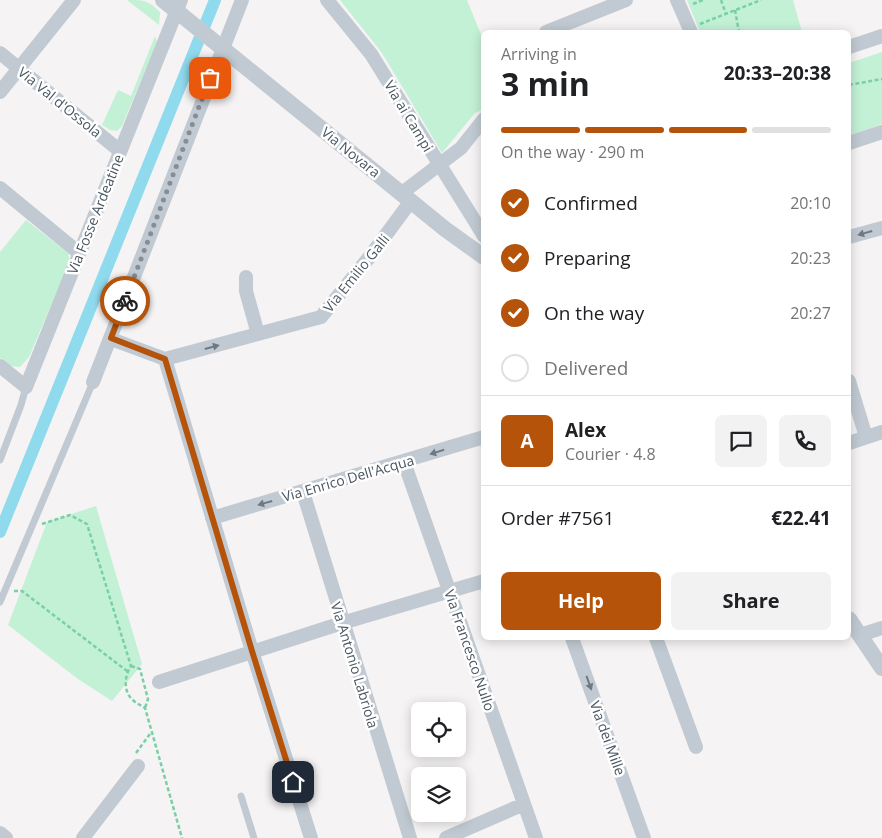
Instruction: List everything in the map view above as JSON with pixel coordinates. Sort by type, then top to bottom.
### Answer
[{"type":"street","points":[[0,92],[74,0]]},
{"type":"street","name":"Via Novara","points":[[163,0],[181,9],[221,46],[481,256]]},
{"type":"street","points":[[93,382],[221,46],[242,0]]},
{"type":"street","name":"Via ai Campi","points":[[327,0],[371,54],[481,231]]},
{"type":"street","points":[[551,30],[626,0]]},
{"type":"street","points":[[677,0],[690,30]]},
{"type":"street","name":"Via Fosse Ardeatine","points":[[26,387],[120,151],[181,9]]},
{"type":"street","points":[[851,46],[882,36]]},
{"type":"street","name":"Via Val d'Ossola","points":[[0,53],[120,151]]},
{"type":"street","name":"Via Emilio Galli","points":[[165,359],[321,317],[371,255],[407,197],[461,148],[481,123]]},
{"type":"street","points":[[851,142],[882,132]]},
{"type":"street","points":[[0,188],[80,253]]},
{"type":"street","points":[[851,236],[882,228]]},
{"type":"street","points":[[246,277],[246,291],[258,334]]},
{"type":"street","points":[[111,338],[165,359],[252,651],[311,838]]},
{"type":"street","points":[[0,366],[26,387]]},
{"type":"street","points":[[851,388],[866,438]]},
{"type":"street","points":[[851,442],[882,432]]},
{"type":"street","name":"Via Enrico Dell'Acqua","points":[[212,518],[481,438]]},
{"type":"street","name":"Via Francesco Nullo","points":[[404,462],[536,838]]},
{"type":"street","name":"Via Antonio Labriola","points":[[303,492],[410,838]]},
{"type":"street","points":[[159,682],[342,622],[481,582]]},
{"type":"street","points":[[851,622],[882,668]]},
{"type":"street","points":[[860,635],[882,628]]},
{"type":"street","name":"Via dei Mille","points":[[573,640],[644,838]]},
{"type":"street","points":[[657,640],[696,747]]},
{"type":"street","points":[[83,838],[138,766]]},
{"type":"street","points":[[446,838],[524,804]]},
{"type":"street","points":[[0,834],[6,838]]},
{"type":"lane","points":[[0,602],[93,382]]},
{"type":"lane","points":[[0,460],[26,387]]},
{"type":"lane","points":[[241,796],[254,838]]},
{"type":"path","points":[[721,0],[726,14]]},
{"type":"path","points":[[690,30],[761,0]]},
{"type":"path","points":[[735,10],[739,30]]},
{"type":"path","points":[[851,85],[882,79]]},
{"type":"path","points":[[34,522],[39,525],[70,515],[87,524],[131,666]]},
{"type":"path","points":[[7,585],[16,592],[22,591],[127,671]]},
{"type":"path","points":[[131,666],[127,671],[125,680],[129,695],[145,708]]},
{"type":"path","points":[[131,666],[140,669],[148,699],[145,708],[150,734],[182,838]]},
{"type":"path","points":[[138,766],[131,759],[150,734]]},
{"type":"green space","points":[[127,0],[142,1],[152,5],[160,12],[159,25]]},
{"type":"green space","points":[[340,0],[467,0],[481,35],[481,110],[475,113],[442,153],[382,53]]},
{"type":"green space","points":[[687,0],[793,0],[801,30],[699,30]]},
{"type":"green space","points":[[155,36],[157,42],[122,126],[117,131],[110,130],[102,125],[118,90],[131,96]]},
{"type":"green space","points":[[882,52],[882,124],[851,135],[851,62]]},
{"type":"green space","points":[[26,220],[68,253],[70,261],[29,357],[20,367],[10,366],[0,358],[0,252]]},
{"type":"green space","points":[[96,506],[142,664],[112,701],[78,679],[8,625],[47,522]]},
{"type":"waterway","points":[[0,532],[215,0]]},
{"type":"way so far","points":[[125,301],[210,78]]},
{"type":"route","points":[[125,301],[111,338],[165,359],[293,782]]}]
